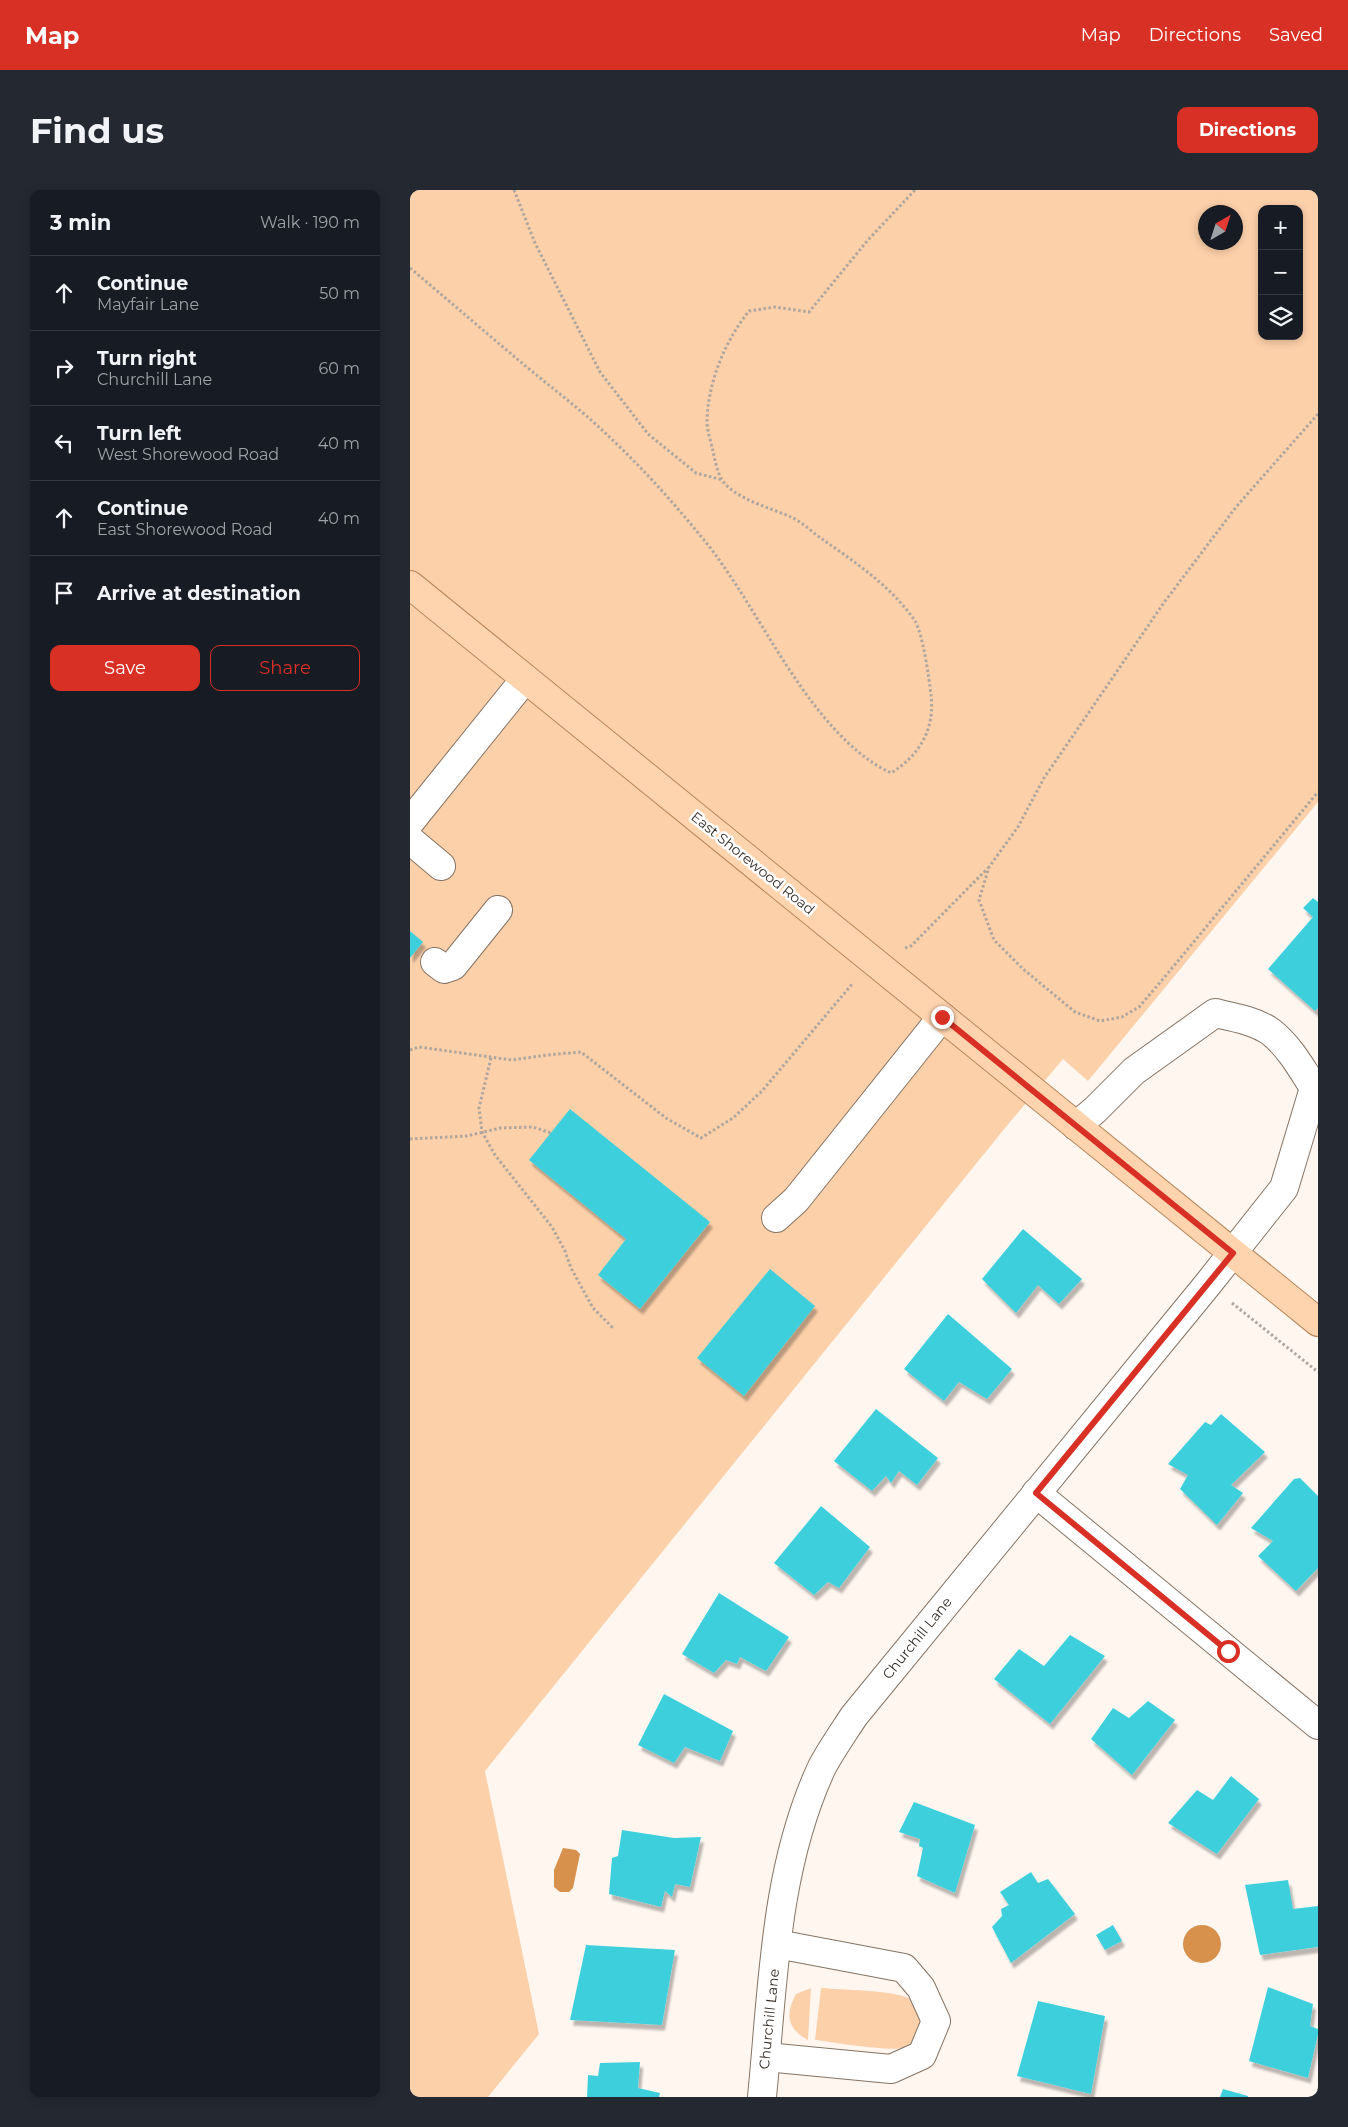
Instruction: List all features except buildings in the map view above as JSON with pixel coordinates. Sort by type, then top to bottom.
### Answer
[{"type":"main road","name":"East Shorewood Road","points":[[410,585],[1318,1322]]},
{"type":"street","points":[[410,822],[525,679]]},
{"type":"street","points":[[410,840],[441,866]]},
{"type":"street","points":[[435,962],[444,969],[453,966],[498,910]]},
{"type":"street","name":"Churchill Lane","points":[[762,2097],[781,1903],[804,1812],[823,1766],[854,1716],[1208,1284],[1284,1188],[1314,1088],[1296,1060],[1270,1032],[1244,1020],[1215,1014],[1134,1071],[1095,1110],[1086,1133]]},
{"type":"street","points":[[776,1218],[796,1200],[942,1017]]},
{"type":"street","points":[[1036,1493],[1318,1725]]},
{"type":"street","points":[[766,2057],[891,2068],[922,2055],[936,2021],[921,1988],[904,1968],[777,1944]]},
{"type":"path","points":[[514,190],[535,243],[600,372],[648,434],[696,473],[723,480]]},
{"type":"path","points":[[410,268],[604,432],[648,478],[704,540],[738,587],[792,673],[824,716],[853,748],[874,764],[891,773],[905,764],[920,748],[928,733],[933,709],[927,669],[916,623],[892,594],[850,558],[794,519],[740,496],[723,480],[716,465],[707,422],[713,379],[734,330],[749,310],[775,307],[809,312],[868,240],[915,190]]},
{"type":"path","points":[[1318,414],[1236,507],[1163,604],[1044,778],[1018,827],[989,867],[979,900],[994,940],[1023,969],[1075,1012],[1100,1021],[1122,1017],[1139,1006],[1163,979],[1318,792]]},
{"type":"path","points":[[410,1050],[419,1047],[512,1060],[581,1052],[666,1118],[701,1138],[733,1118],[762,1091],[804,1043]]},
{"type":"path","points":[[491,1058],[479,1108],[482,1132],[495,1155],[552,1227],[565,1251],[571,1268],[593,1308],[614,1329]]},
{"type":"path","points":[[410,1139],[467,1136],[500,1128],[533,1127],[551,1133]]},
{"type":"path","points":[[1208,1284],[1318,1372]]},
{"type":"shaded area","points":[[410,190],[1318,190],[1318,802],[1088,1081],[1063,1059],[1005,1128],[485,1771],[539,2034],[488,2097],[410,2097]]},
{"type":"shaded area","points":[[563,1848],[576,1850],[580,1854],[573,1888],[569,1892],[560,1892],[554,1887],[554,1870]]},
{"type":"shaded area","points":[[1202,1925],[1215,1931],[1221,1944],[1215,1957],[1202,1963],[1189,1957],[1183,1944],[1189,1931]]},
{"type":"shaded area","points":[[811,1988],[808,2040],[801,2036],[792,2026],[789,2014],[796,1994]]},
{"type":"shaded area","points":[[821,1988],[900,1995],[917,2005],[925,2023],[916,2041],[911,2046],[904,2048],[880,2048],[815,2040]]},
{"type":"route","points":[[942,1017],[1233,1253],[1036,1493],[1228,1651]]}]
